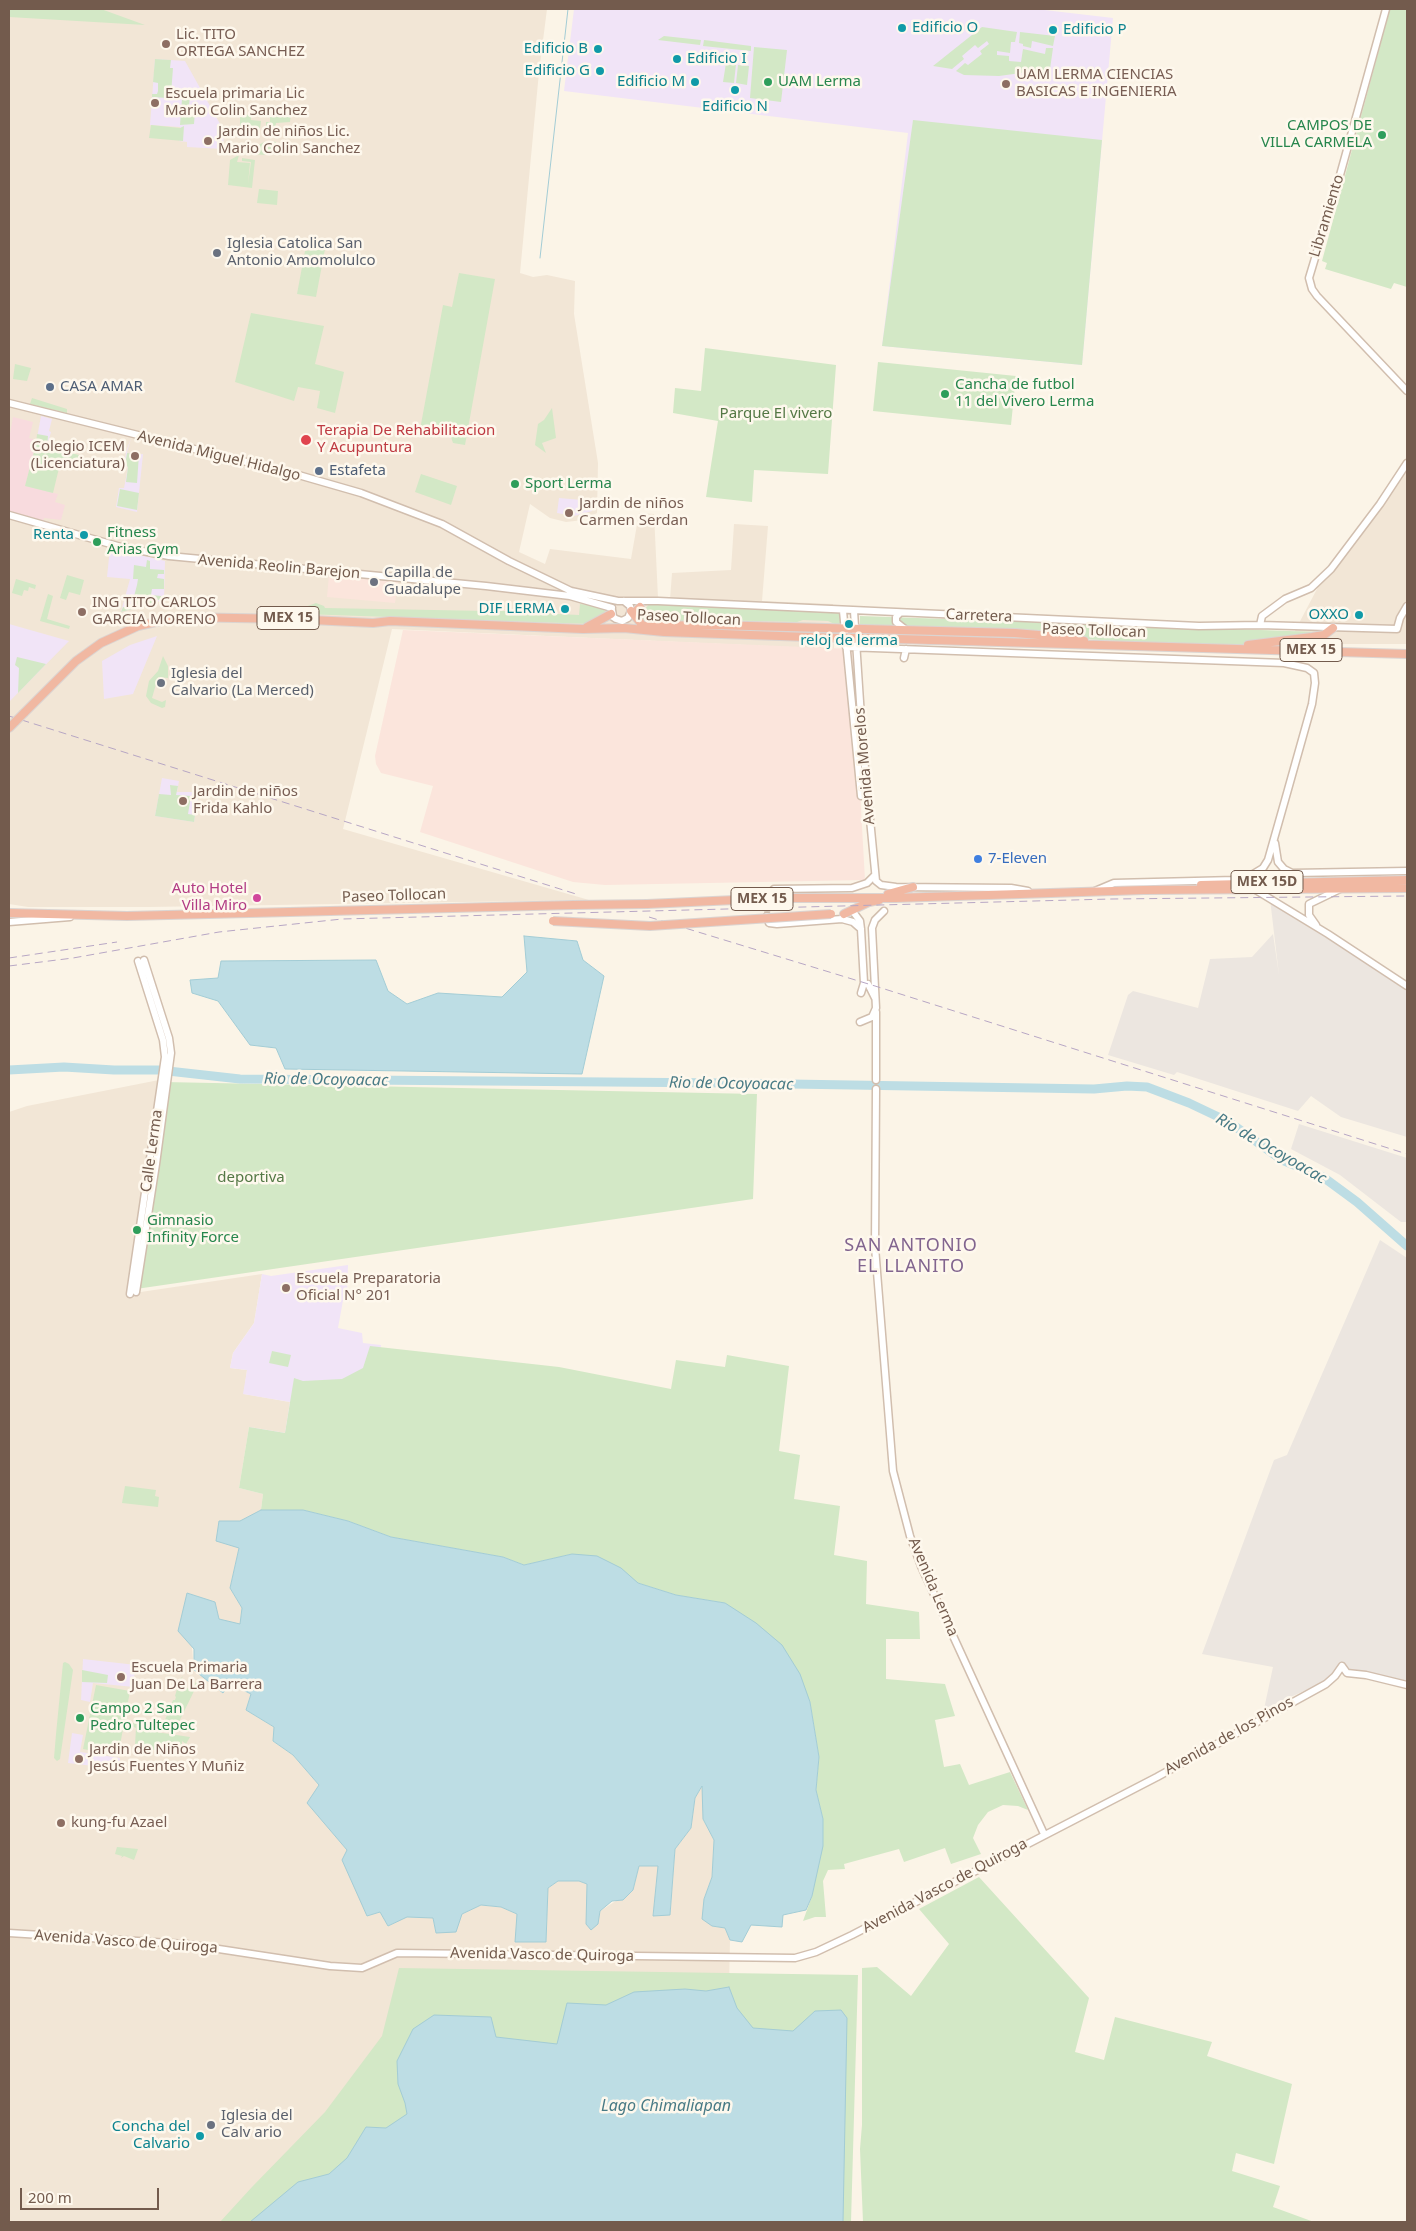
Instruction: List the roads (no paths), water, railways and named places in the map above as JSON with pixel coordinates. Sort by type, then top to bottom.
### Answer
[{"type":"highway","points":[[640,607],[634,614],[643,626],[855,630],[905,629],[1015,633],[1062,637],[1103,645]]},
{"type":"highway","points":[[583,629],[612,611]]},
{"type":"highway","name":"Paseo Tollocan","points":[[9,728],[76,661],[92,648],[128,629],[168,618],[291,618],[583,629],[624,628],[664,632],[1407,654]]},
{"type":"highway","points":[[1214,649],[1312,637],[1324,634],[1333,628]]},
{"type":"highway","name":"MEX 15D","points":[[1169,889],[1204,884],[1407,880]]},
{"type":"highway","points":[[877,897],[914,887]]},
{"type":"highway","name":"MEX 15","points":[[1169,889],[1407,888]]},
{"type":"highway","name":"Paseo Tollocan","points":[[9,913],[91,915],[214,914],[647,904],[779,898],[895,898],[1169,889]]},
{"type":"highway","points":[[844,914],[868,902],[895,898]]},
{"type":"highway","points":[[553,921],[650,926],[854,913]]},
{"type":"main road","name":"Libramiento","points":[[1386,9],[1351,138],[1309,278],[1312,289],[1317,296],[1407,391]]},
{"type":"main road","name":"Avenida Miguel Hidalgo","points":[[9,404],[295,474],[361,493],[442,524],[571,594],[621,601],[652,602]]},
{"type":"main road","points":[[1260,625],[1262,616],[1285,599],[1311,588],[1331,569],[1380,504],[1407,463]]},
{"type":"main road","name":"Avenida Reolin Barejon","points":[[9,514],[121,546],[169,556],[571,594],[612,611]]},
{"type":"main road","points":[[621,601],[630,606],[634,614],[622,620],[612,611],[621,601]]},
{"type":"main road","points":[[640,607],[652,602]]},
{"type":"main road","name":"Carretera","points":[[652,602],[1199,626],[1260,625],[1397,629],[1400,618],[1407,606]]},
{"type":"main road","name":"Avenida Morelos","points":[[843,611],[860,794],[866,774]]},
{"type":"main road","name":"Avenida Morelos","points":[[854,611],[874,876]]},
{"type":"main road","points":[[900,613],[896,618],[896,622],[905,629]]},
{"type":"main road","points":[[846,647],[1284,662],[1311,670],[1315,677],[1312,704],[1276,834],[1263,868],[1248,877]]},
{"type":"main road","points":[[904,658],[906,649]]},
{"type":"main road","points":[[848,658],[857,657]]},
{"type":"main road","points":[[1276,834],[1275,846],[1278,862],[1284,869],[1293,873]]},
{"type":"main road","points":[[1093,891],[1114,883],[1236,880],[1248,877],[1293,873],[1407,871]]},
{"type":"main road","points":[[768,894],[774,889],[852,888],[867,882],[874,876],[877,883],[881,885],[1011,888],[1034,893]]},
{"type":"main road","points":[[1320,929],[1309,915],[1309,904],[1342,888]]},
{"type":"main road","points":[[1254,889],[1320,929],[1407,986]]},
{"type":"main road","points":[[876,1080],[876,999],[872,928],[875,920],[884,911]]},
{"type":"main road","points":[[854,913],[860,921],[862,929],[864,983],[861,993]]},
{"type":"main road","points":[[9,922],[91,915]]},
{"type":"main road","points":[[767,916],[769,923],[777,924],[842,919],[854,922],[862,929]]},
{"type":"main road","name":"Calle Lerma","points":[[133,1293],[167,1071],[163,1040],[141,961]]},
{"type":"main road","points":[[868,984],[876,999]]},
{"type":"main road","points":[[875,1030],[870,1023],[860,1022],[872,1017],[876,1008]]},
{"type":"main road","name":"Avenida Lerma","points":[[876,1090],[875,1247],[888,1383],[893,1471],[913,1544],[1046,1833]]},
{"type":"main road","points":[[913,1544],[921,1542]]},
{"type":"main road","name":"Avenida de los Pinos","points":[[1046,1833],[1326,1684],[1342,1666],[1347,1673],[1407,1685]]},
{"type":"main road","name":"Avenida Vasco de Quiroga","points":[[9,1933],[186,1944],[330,1966],[362,1968],[398,1953],[795,1958],[816,1952],[852,1935],[1046,1833]]},
{"type":"water","points":[[524,936],[577,941],[583,960],[604,976],[582,1074],[285,1069],[276,1048],[250,1045],[218,1001],[192,993],[190,980],[218,978],[221,961],[376,960],[388,991],[407,1004],[438,993],[502,997],[527,972]]},
{"type":"water","points":[[261,1510],[303,1510],[348,1521],[391,1537],[503,1557],[524,1565],[572,1554],[597,1556],[621,1568],[638,1583],[676,1595],[725,1603],[756,1623],[782,1645],[800,1674],[810,1702],[819,1757],[816,1790],[823,1819],[823,1846],[812,1896],[806,1910],[783,1915],[782,1927],[751,1925],[742,1942],[730,1940],[725,1928],[712,1926],[702,1919],[704,1899],[712,1877],[714,1840],[703,1819],[702,1786],[695,1798],[691,1828],[675,1849],[670,1915],[653,1916],[658,1866],[639,1866],[633,1890],[623,1900],[612,1901],[600,1911],[598,1924],[591,1930],[586,1924],[587,1884],[579,1881],[558,1881],[548,1888],[546,1942],[515,1942],[517,1914],[501,1907],[481,1905],[462,1914],[456,1932],[436,1933],[433,1918],[407,1917],[388,1926],[380,1912],[367,1916],[342,1860],[347,1850],[307,1803],[319,1785],[293,1755],[273,1741],[274,1727],[246,1710],[251,1694],[229,1683],[223,1693],[194,1670],[194,1649],[178,1631],[187,1593],[215,1602],[219,1619],[240,1624],[242,1608],[230,1588],[239,1548],[216,1541],[219,1521],[240,1521]]},
{"type":"water","name":"Lago Chimaliapan","points":[[729,1987],[737,2008],[753,2028],[793,2031],[815,2011],[841,2010],[847,2018],[843,2222],[250,2222],[298,2182],[329,2174],[347,2158],[366,2127],[386,2128],[407,2114],[398,2084],[397,2061],[413,2029],[434,2015],[491,2017],[496,2037],[557,2044],[567,2003],[606,2005],[634,1992],[685,1989],[706,1991]]},
{"type":"waterway","points":[[540,258],[568,9]]},
{"type":"waterway","name":"Rio de Ocoyoacac","points":[[9,1070],[64,1067],[159,1070],[240,1079],[730,1083],[1094,1089],[1127,1086],[1147,1087],[1189,1103],[1229,1122],[1282,1160],[1323,1177],[1357,1202],[1407,1246]]},
{"type":"tunnel","points":[[767,916],[768,896]]},
{"type":"railway","points":[[9,716],[576,894]]},
{"type":"railway","points":[[9,966],[73,958],[219,932],[342,919],[1111,899],[1407,896]]},
{"type":"railway","points":[[649,917],[875,986],[1407,1154]]},
{"type":"railway","points":[[9,958],[117,942]]},
{"type":"place","name":"Edificio O","points":[[902,28]]},
{"type":"place","name":"Edificio P","points":[[1053,30]]},
{"type":"place","name":"Lic. TITO ORTEGA SANCHEZ","points":[[166,44]]},
{"type":"place","name":"Edificio B","points":[[598,49]]},
{"type":"place","name":"Edificio I","points":[[677,59]]},
{"type":"place","name":"Edificio G","points":[[600,71]]},
{"type":"place","name":"Edificio M","points":[[695,82]]},
{"type":"place","name":"UAM Lerma","points":[[768,82]]},
{"type":"place","name":"UAM LERMA CIENCIAS BASICAS E INGENIERIA","points":[[1006,84]]},
{"type":"place","name":"Edificio N","points":[[735,90]]},
{"type":"place","name":"Escuela primaria Lic Mario Colin Sanchez","points":[[155,103]]},
{"type":"place","name":"CAMPOS DE VILLA CARMELA","points":[[1382,135]]},
{"type":"place","name":"Jardin de niños Lic. Mario Colin Sanchez","points":[[208,141]]},
{"type":"place","name":"Iglesia Catolica San Antonio Amomolulco","points":[[217,253]]},
{"type":"place","name":"CASA AMAR","points":[[50,387]]},
{"type":"place","name":"Cancha de futbol 11 del Vivero Lerma","points":[[945,394]]},
{"type":"place","name":"Terapia De Rehabilitacion Y Acupuntura","points":[[306,440]]},
{"type":"place","name":"Colegio ICEM (Licenciatura)","points":[[135,456]]},
{"type":"place","name":"Estafeta","points":[[319,471]]},
{"type":"place","name":"Sport Lerma","points":[[515,484]]},
{"type":"place","name":"Jardin de niños Carmen Serdan","points":[[569,513]]},
{"type":"place","name":"Renta","points":[[84,535]]},
{"type":"place","name":"Fitness Arias Gym","points":[[97,542]]},
{"type":"place","name":"Capilla de Guadalupe","points":[[374,582]]},
{"type":"place","name":"DIF LERMA","points":[[565,609]]},
{"type":"place","name":"ING TITO CARLOS GARCIA MORENO","points":[[82,612]]},
{"type":"place","name":"OXXO","points":[[1359,615]]},
{"type":"place","name":"reloj de lerma","points":[[849,624]]},
{"type":"place","name":"Iglesia del Calvario (La Merced)","points":[[161,683]]},
{"type":"place","name":"Jardin de niños Frida Kahlo","points":[[183,801]]},
{"type":"place","name":"7-Eleven","points":[[978,859]]},
{"type":"place","name":"Auto Hotel Villa Miro","points":[[257,898]]},
{"type":"place","name":"Gimnasio Infinity Force","points":[[137,1230]]},
{"type":"place","name":"Escuela Preparatoria Oficial N° 201","points":[[286,1288]]},
{"type":"place","name":"Escuela Primaria Juan De La Barrera","points":[[121,1677]]},
{"type":"place","name":"Campo 2 San Pedro Tultepec","points":[[80,1718]]},
{"type":"place","name":"Jardin de Niños Jesús Fuentes Y Muñiz","points":[[79,1759]]},
{"type":"place","name":"kung-fu Azael","points":[[61,1823]]},
{"type":"place","name":"Iglesia del Calv ario","points":[[211,2125]]},
{"type":"place","name":"Concha del Calvario","points":[[200,2136]]},
{"type":"district","name":"SAN ANTONIO EL LLANITO","points":[[911,1256]]},
{"type":"park label","name":"Parque El vivero","points":[[776,414]]},
{"type":"park label","name":"deportiva","points":[[251,1178]]}]
